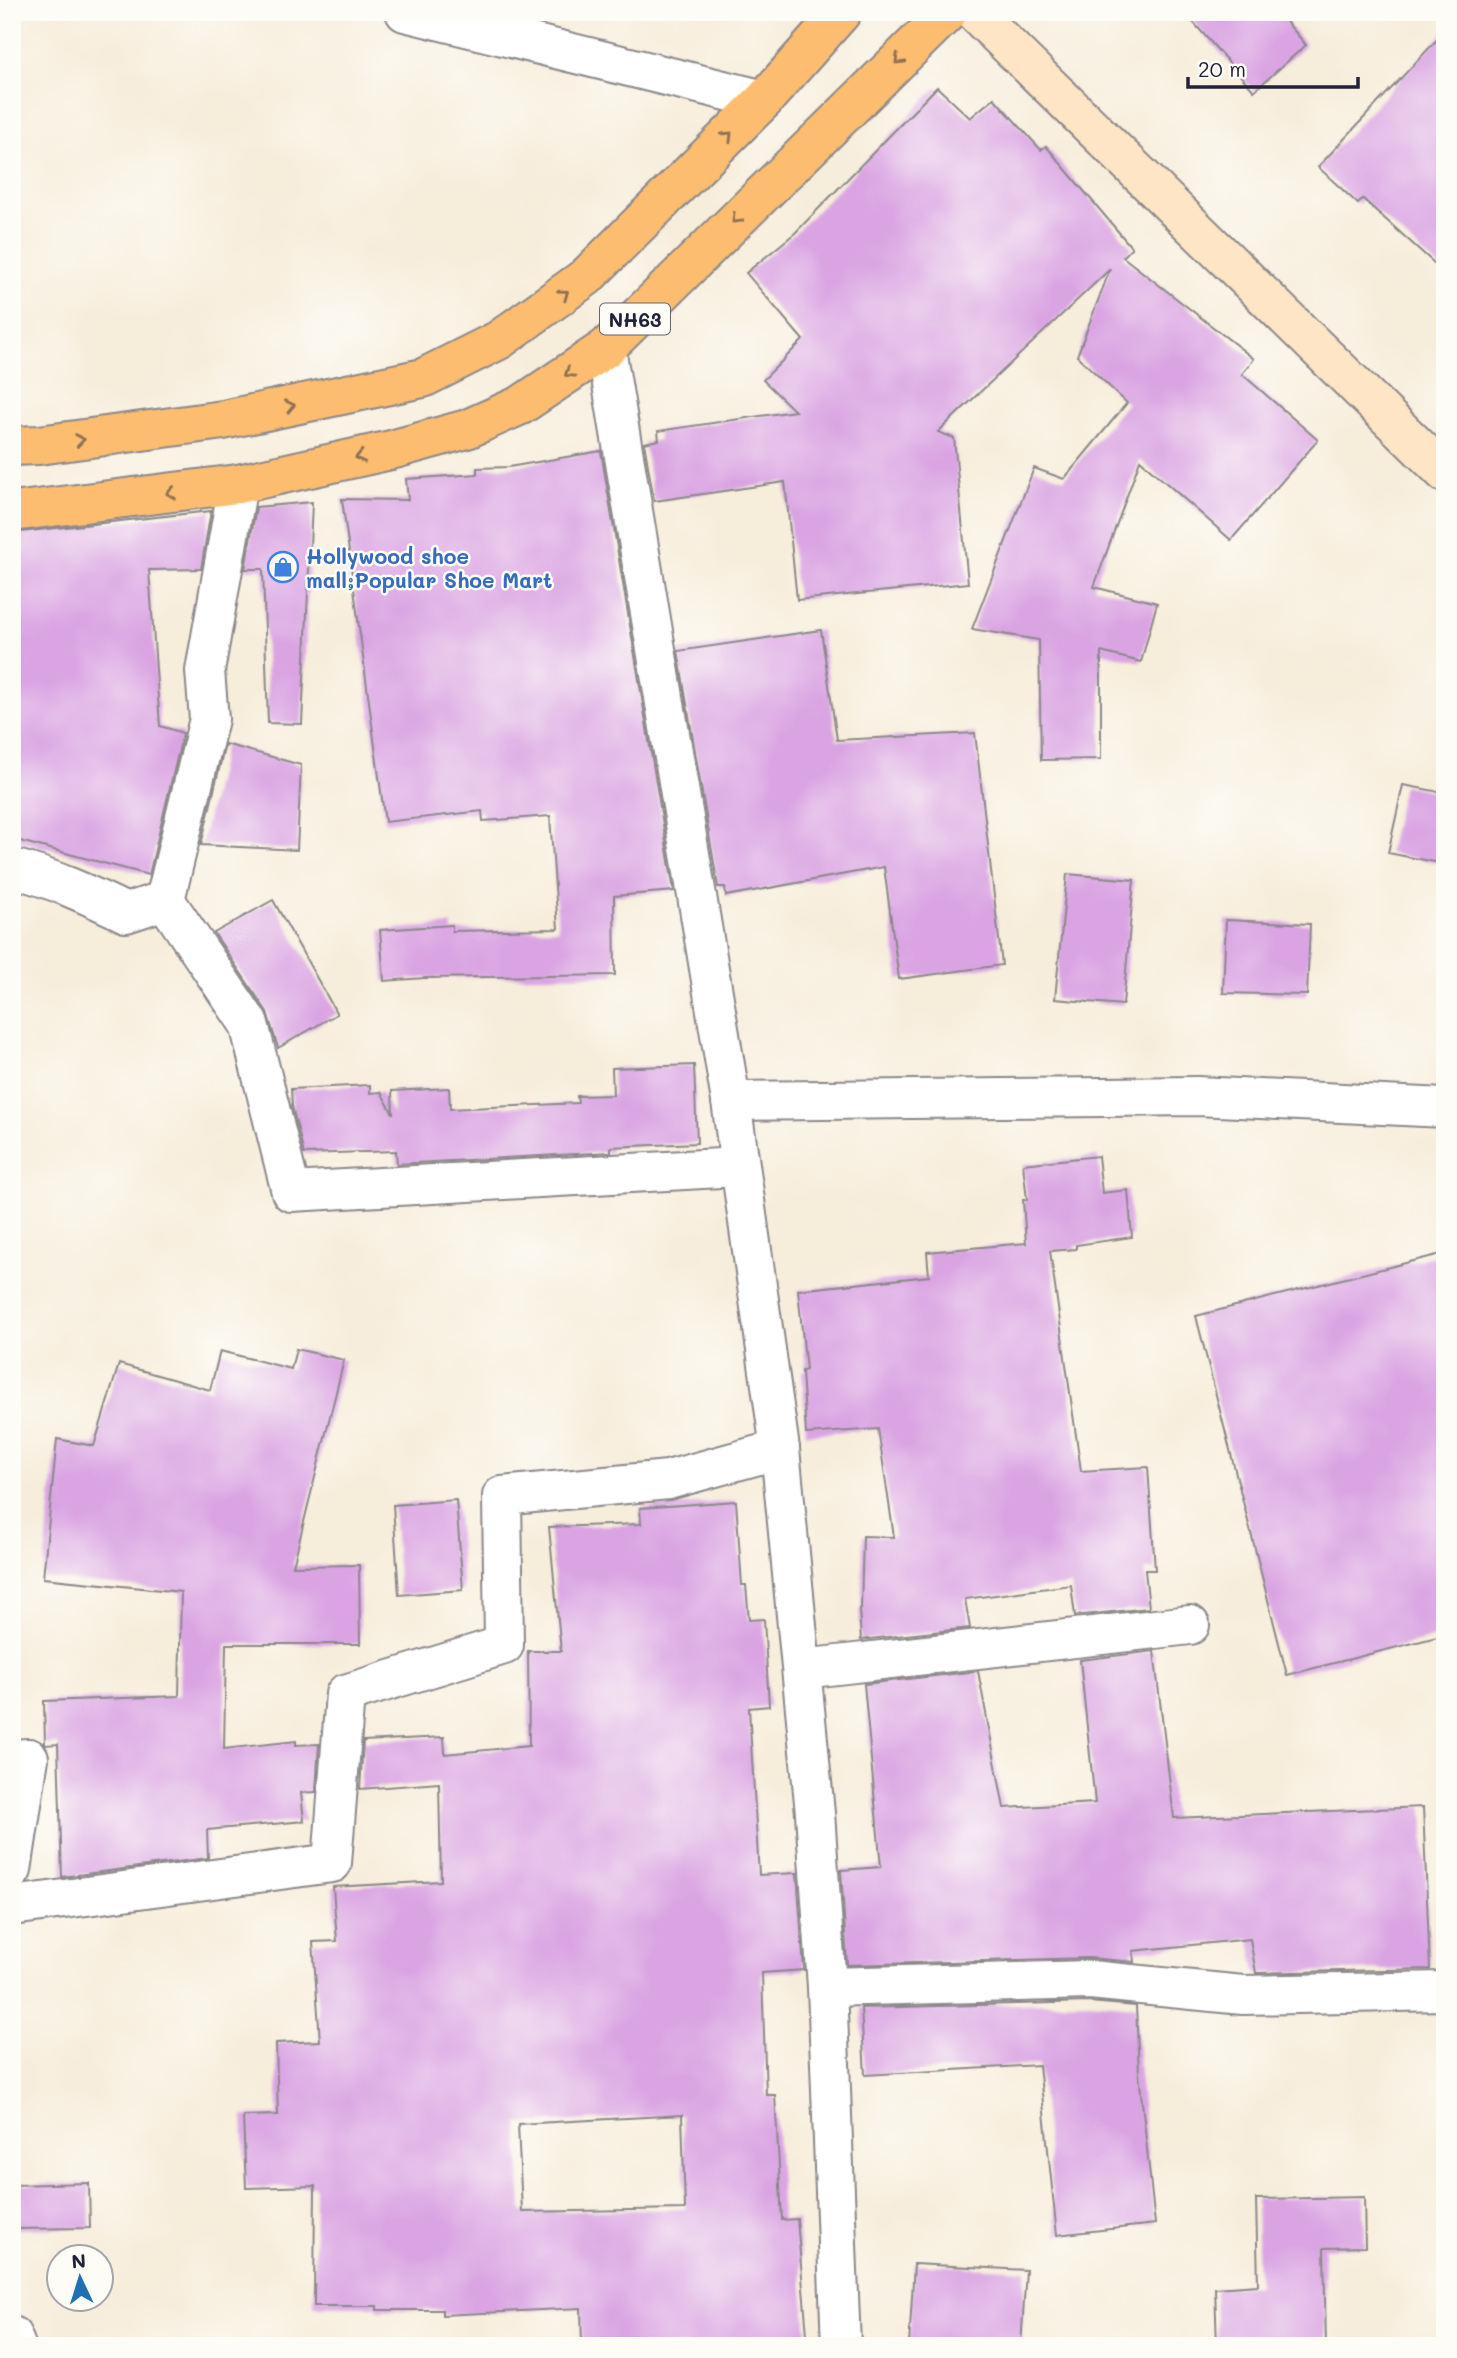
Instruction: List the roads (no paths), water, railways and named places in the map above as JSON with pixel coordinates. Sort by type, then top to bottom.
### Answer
[{"type":"highway","name":"NH63","points":[[12,446],[40,445],[223,420],[423,378],[499,340],[586,277],[764,100],[842,12]]},
{"type":"highway","name":"NH63","points":[[12,512],[238,484],[391,450],[467,429],[521,405],[606,348],[948,12]]},
{"type":"street","points":[[405,12],[764,100]]},
{"type":"street","points":[[974,12],[1445,473]]},
{"type":"street","points":[[606,348],[731,1101],[780,1449],[802,1670],[827,1987],[841,2346]]},
{"type":"street","points":[[238,484],[205,671],[209,719],[165,900],[249,1024],[291,1192],[739,1167]]},
{"type":"street","points":[[12,868],[83,892],[126,913],[165,900]]},
{"type":"street","points":[[731,1101],[1197,1096],[1445,1108]]},
{"type":"street","points":[[12,1906],[332,1863],[345,1694],[504,1645],[502,1496],[668,1480],[780,1449]]},
{"type":"street","points":[[802,1670],[1190,1625]]},
{"type":"street","points":[[12,1759],[29,1758],[12,1870]]},
{"type":"street","points":[[827,1987],[1090,1980],[1243,1995],[1445,1991]]},
{"type":"street","points":[[12,2336],[16,2346]]},
{"type":"place","name":"Hollywood shoe mall;Popular Shoe Mart","points":[[283,567]]}]
